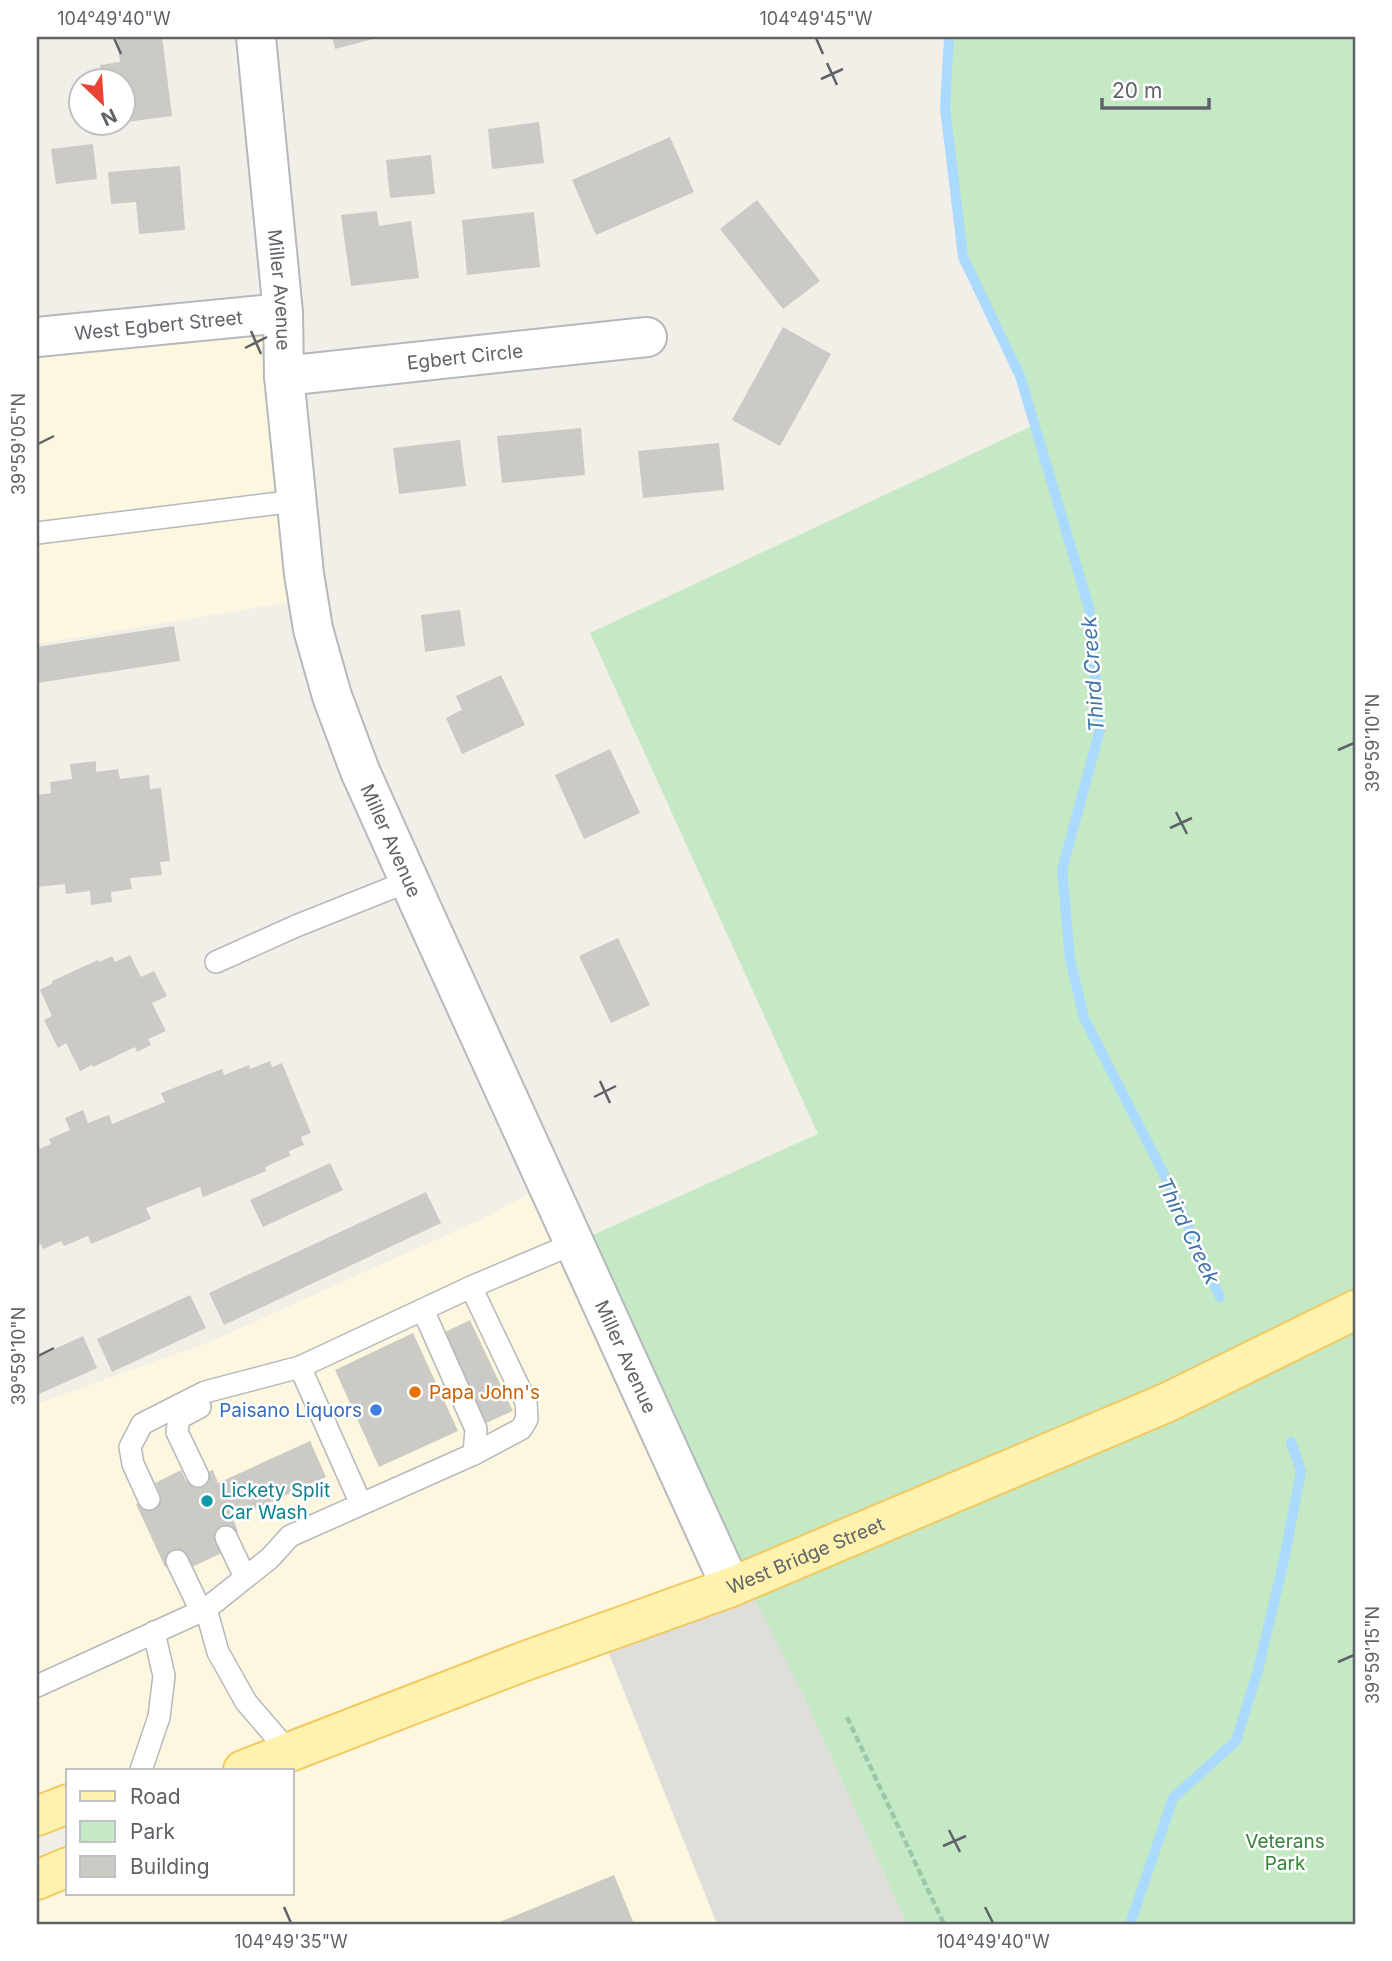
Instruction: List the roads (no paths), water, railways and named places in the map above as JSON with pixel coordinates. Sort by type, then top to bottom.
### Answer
[{"type":"main road","name":"West Bridge Street","points":[[246,1769],[525,1661],[731,1587],[1166,1403],[1355,1310]]},
{"type":"main road","points":[[37,1816],[66,1805]]},
{"type":"main road","points":[[37,1880],[66,1868]]},
{"type":"street","name":"Miller Avenue","points":[[256,37],[283,313],[284,376],[304,573],[313,629],[332,696],[360,771],[409,881],[731,1587]]},
{"type":"street","name":"West Egbert Street","points":[[37,337],[283,313]]},
{"type":"street","name":"Egbert Circle","points":[[284,376],[647,337]]},
{"type":"lane","points":[[37,533],[296,501]]},
{"type":"lane","points":[[216,962],[296,926],[409,881]]},
{"type":"lane","points":[[149,1499],[133,1464],[130,1447],[142,1424],[205,1392],[300,1367],[471,1287],[575,1243]]},
{"type":"lane","points":[[37,1686],[204,1610],[270,1558],[290,1536],[474,1454],[521,1429],[527,1419],[526,1402],[471,1287]]},
{"type":"lane","points":[[423,1310],[477,1429],[474,1454]]},
{"type":"lane","points":[[300,1367],[361,1504]]},
{"type":"lane","points":[[198,1476],[177,1432],[179,1418],[252,1380]]},
{"type":"lane","points":[[226,1537],[245,1577]]},
{"type":"lane","points":[[177,1561],[204,1610],[218,1651],[246,1702],[289,1752]]},
{"type":"lane","points":[[141,1769],[159,1717],[164,1676],[154,1632]]},
{"type":"waterway","name":"Third Creek","points":[[949,37],[945,108],[963,257],[1020,376],[1089,608],[1100,729],[1062,870],[1070,959],[1084,1018],[1173,1192],[1220,1297]]},
{"type":"waterway","name":"Third Creek","points":[[1130,1924],[1173,1798],[1236,1741],[1258,1670],[1284,1560],[1301,1471],[1291,1442]]},
{"type":"place","name":"Papa John's","points":[[415,1392]]},
{"type":"place","name":"Paisano Liquors","points":[[376,1410]]},
{"type":"place","name":"Lickety Split Car Wash","points":[[207,1501]]},
{"type":"park label","name":"Veterans Park","points":[[1285,1852]]}]
